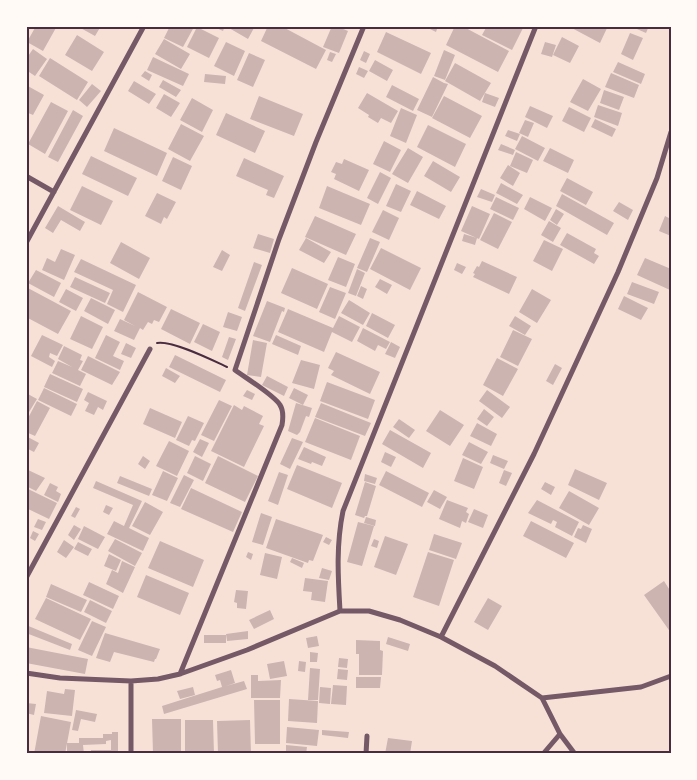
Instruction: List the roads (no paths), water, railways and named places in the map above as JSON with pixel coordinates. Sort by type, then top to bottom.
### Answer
[{"type":"street","points":[[26,243],[144,26]]},
{"type":"street","points":[[180,674],[282,425],[283,414],[280,405],[235,370],[279,239],[316,142],[364,26]]},
{"type":"street","points":[[340,611],[337,555],[343,511],[533,27]]},
{"type":"street","points":[[441,637],[534,454],[618,272],[656,178],[671,132]]},
{"type":"street","points":[[26,176],[54,192]]},
{"type":"street","points":[[26,578],[150,349]]},
{"type":"street","points":[[26,674],[60,678],[131,681],[158,679],[180,674],[247,650],[340,611],[369,611],[400,620],[441,637],[495,666],[542,698],[560,734],[575,754]]},
{"type":"street","points":[[542,698],[641,687],[671,676]]},
{"type":"street","points":[[131,681],[131,754]]},
{"type":"street","points":[[543,754],[560,734]]},
{"type":"street","points":[[366,754],[368,736]]}]
